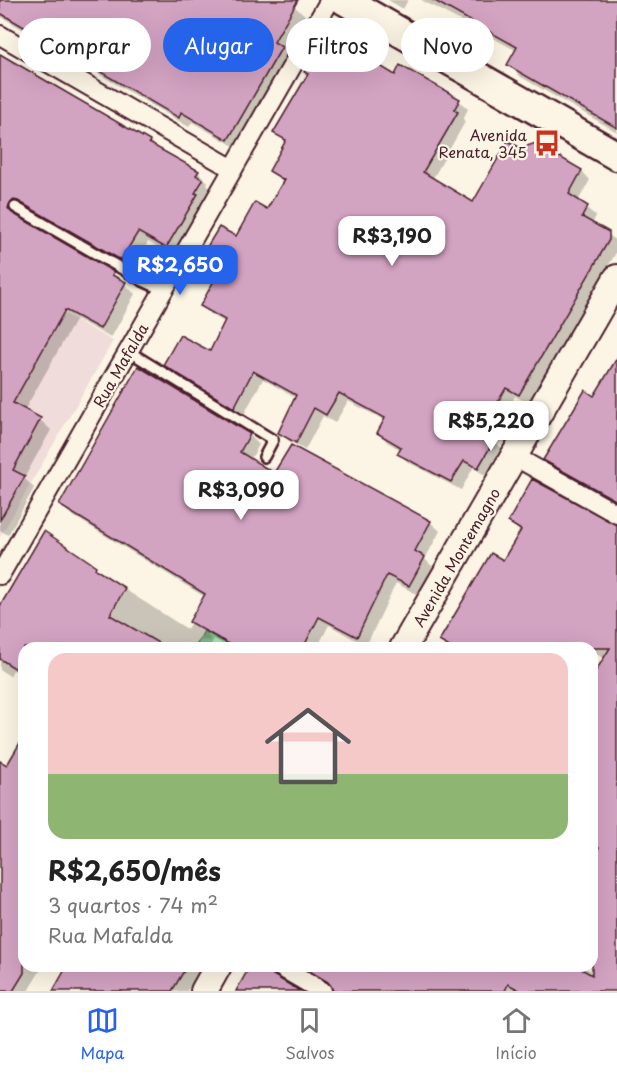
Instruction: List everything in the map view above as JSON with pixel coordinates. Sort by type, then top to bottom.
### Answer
[{"type":"main road","points":[[344,0],[617,156]]},
{"type":"street","name":"Rua Mafalda","points":[[0,574],[330,0]]},
{"type":"street","points":[[0,35],[232,169]]},
{"type":"street","name":"Avenida Montemagno","points":[[406,642],[617,278]]},
{"type":"street","points":[[514,456],[617,514]]},
{"type":"street","points":[[204,991],[215,972]]},
{"type":"street","points":[[289,972],[322,991]]},
{"type":"lane","points":[[15,207],[142,281],[163,290]]},
{"type":"lane","points":[[128,351],[273,441],[264,457]]},
{"type":"shaded area","points":[[0,278],[113,341],[0,537]]},
{"type":"green space","points":[[204,631],[225,642],[198,642]]},
{"type":"building","points":[[0,0],[298,0],[274,42],[274,18],[163,18],[163,72],[267,72],[228,140],[181,112],[179,118],[101,72],[151,72],[151,18],[18,18],[18,24],[0,13]]},
{"type":"building","points":[[433,0],[617,0],[617,128],[507,65],[517,47],[494,34],[494,18],[465,18]]},
{"type":"building","points":[[274,42],[282,47],[274,61]]},
{"type":"building","points":[[0,54],[18,64],[18,72],[31,72],[150,141],[149,143],[199,171],[196,175],[203,180],[195,193],[198,194],[166,248],[138,232],[121,260],[18,201],[14,200],[10,203],[8,208],[12,213],[114,272],[112,275],[126,282],[100,329],[65,310],[13,403],[41,418],[13,470],[25,476],[0,520]]},
{"type":"building","points":[[400,65],[401,72],[412,72],[460,99],[454,110],[458,112],[423,172],[473,202],[508,141],[521,148],[536,143],[582,170],[569,194],[588,206],[582,217],[609,232],[609,240],[519,395],[506,388],[481,431],[495,439],[478,468],[464,461],[451,482],[397,454],[401,447],[377,433],[385,418],[339,393],[326,415],[314,408],[296,443],[278,433],[296,395],[253,371],[234,408],[163,365],[180,335],[210,351],[225,320],[200,306],[216,277],[196,265],[219,227],[236,236],[255,202],[267,209],[284,180],[269,171],[286,140],[273,133],[308,74],[304,72],[389,71],[395,75]]},
{"type":"building","points":[[617,358],[617,501],[543,460],[585,390],[594,396]]},
{"type":"building","points":[[138,366],[250,434],[240,452],[274,473],[291,445],[431,521],[415,551],[425,557],[409,586],[387,575],[357,637],[319,617],[306,642],[225,642],[189,622],[205,594],[59,505]]},
{"type":"building","points":[[532,479],[617,525],[617,991],[521,991],[508,984],[505,991],[333,991],[328,982],[311,972],[587,972],[592,975],[592,972],[598,972],[598,667],[610,648],[598,648],[598,642],[439,641],[491,553],[503,560],[521,530],[508,522]]},
{"type":"building","points":[[44,531],[125,588],[110,615],[157,642],[18,642],[18,670],[0,659],[0,606]]},
{"type":"building","points":[[18,746],[18,972],[24,973],[13,991],[0,991],[0,761],[7,765]]},
{"type":"building","points":[[64,972],[183,972],[172,991],[53,991]]},
{"type":"building","points":[[247,972],[271,972],[300,991],[236,991]]},
{"type":"place","name":"Avenida Renata, 345","points":[[547,143]]}]
